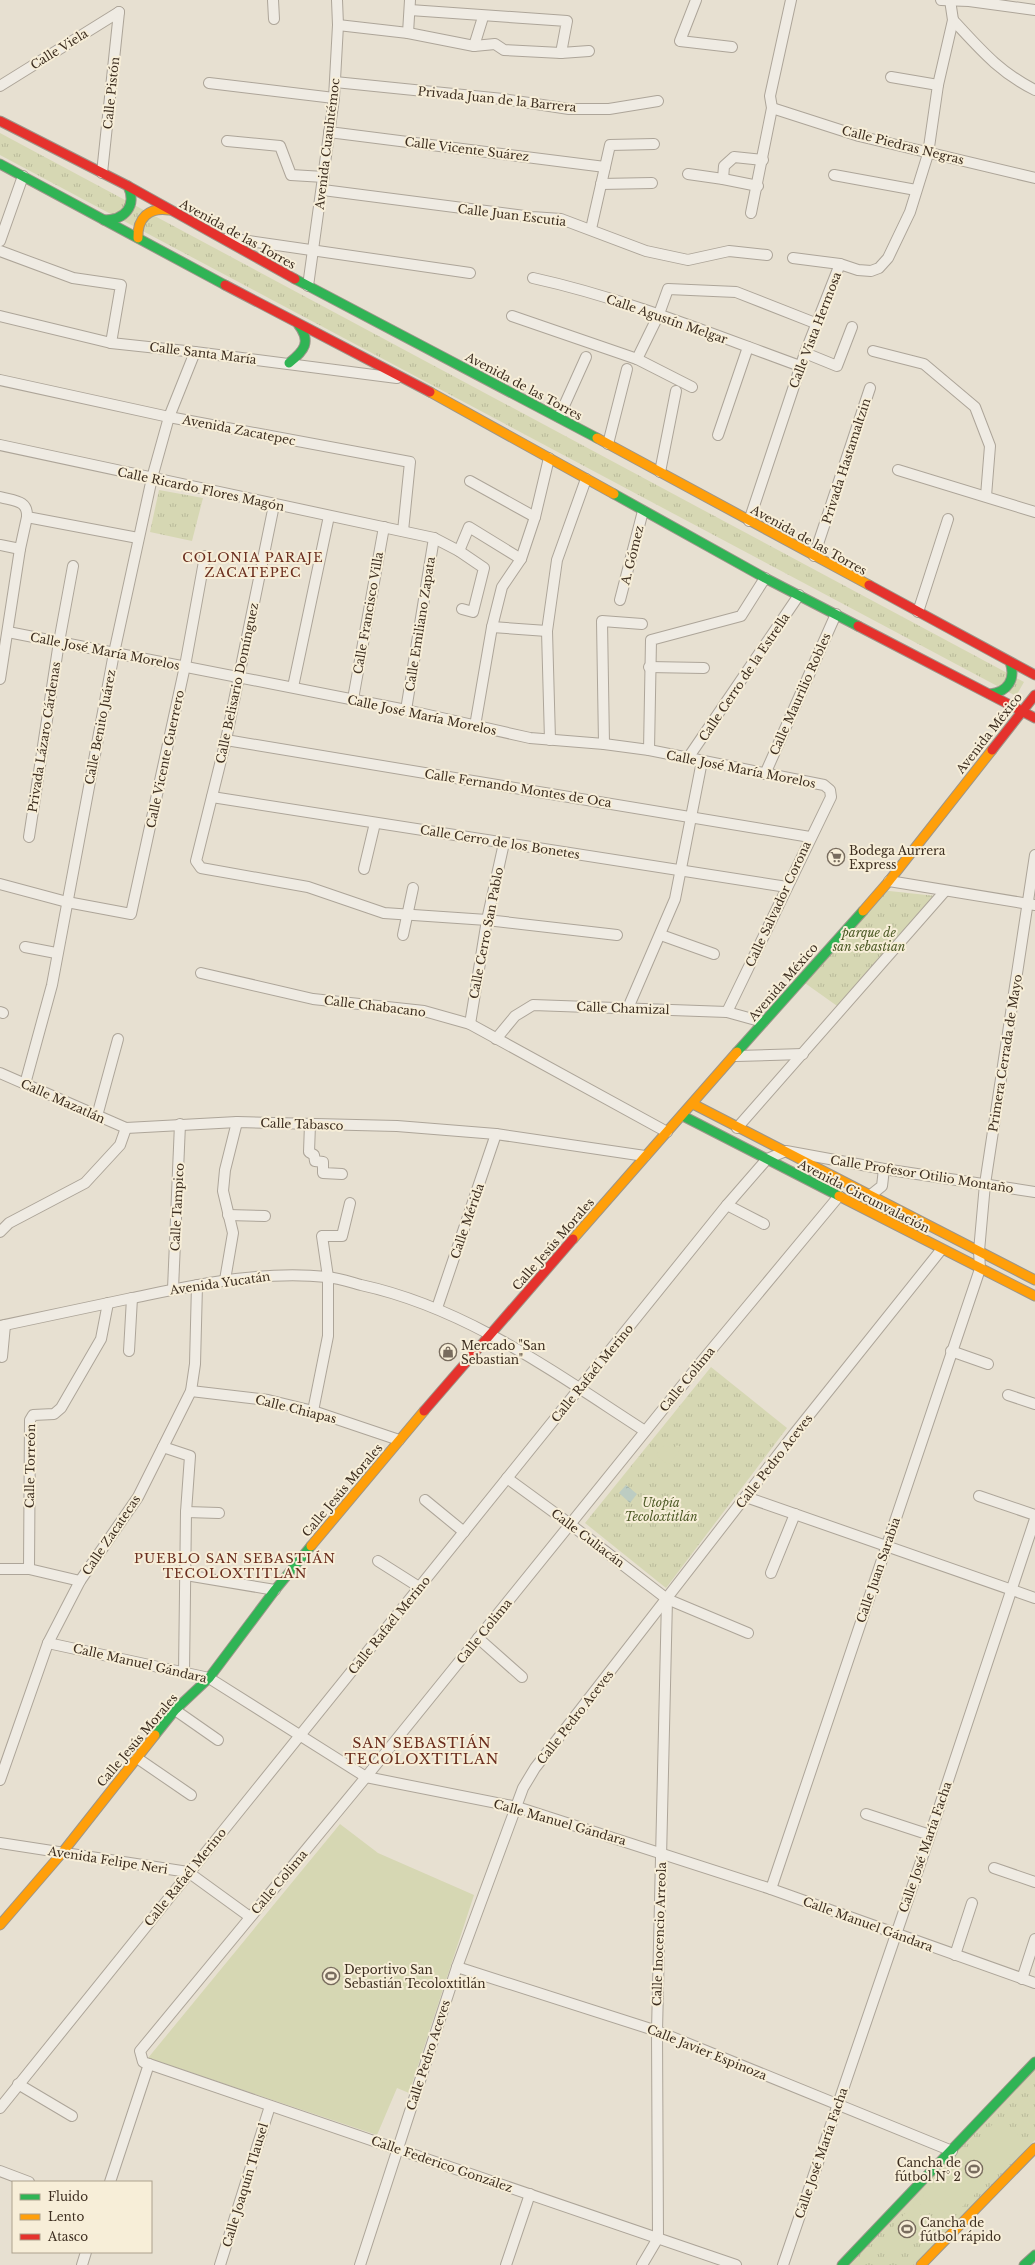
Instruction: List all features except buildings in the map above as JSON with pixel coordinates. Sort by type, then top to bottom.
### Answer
[{"type":"street","points":[[273,0],[274,19]]},
{"type":"street","name":"Avenida Cuauhtémoc","points":[[308,286],[334,98],[338,25],[337,0]]},
{"type":"street","points":[[696,0],[680,41],[732,47]]},
{"type":"street","points":[[751,213],[758,186],[772,108],[770,96],[791,0]]},
{"type":"street","points":[[941,0],[969,0],[1035,10]]},
{"type":"street","name":"Calle Vista Hermosa","points":[[749,521],[815,323],[840,264],[858,270],[871,271],[879,268],[888,258],[910,212],[928,154],[938,85],[953,20],[950,0]]},
{"type":"street","points":[[408,33],[410,5],[483,17],[567,21],[561,53]]},
{"type":"street","name":"Calle Viela","points":[[0,86],[119,12]]},
{"type":"street","name":"Calle Pistón","points":[[102,173],[119,12]]},
{"type":"street","points":[[474,46],[483,17]]},
{"type":"street","points":[[953,20],[997,67],[1014,80],[1035,90]]},
{"type":"street","points":[[338,25],[408,33],[474,46],[495,44],[504,50],[561,53],[589,52]]},
{"type":"street","points":[[891,77],[938,85]]},
{"type":"street","name":"Privada Juan de la Barrera","points":[[335,82],[503,99],[569,109],[609,109],[658,102]]},
{"type":"street","points":[[209,83],[334,98]]},
{"type":"street","name":"Calle Piedras Negras","points":[[772,108],[859,136],[928,154],[1035,178]]},
{"type":"street","name":"Avenida de las Torres","points":[[0,120],[128,186],[308,286],[558,417],[1035,675]]},
{"type":"street","name":"Calle Vicente Suárez","points":[[329,132],[605,167]]},
{"type":"street","points":[[227,141],[280,146],[291,176],[324,178]]},
{"type":"street","points":[[591,229],[610,145],[654,144]]},
{"type":"street","points":[[723,179],[724,166],[734,157],[763,160]]},
{"type":"street","points":[[0,164],[298,324],[408,380],[765,578],[1035,718]]},
{"type":"street","points":[[688,174],[758,186]]},
{"type":"street","points":[[834,175],[916,190]]},
{"type":"street","points":[[0,241],[24,176]]},
{"type":"street","points":[[601,184],[652,183]]},
{"type":"street","points":[[104,220],[121,218],[129,211],[132,201],[128,186]]},
{"type":"street","name":"Calle Juan Escutia","points":[[322,190],[532,217],[561,219],[591,229],[646,251],[688,260],[729,251],[767,255]]},
{"type":"street","points":[[138,238],[139,223],[145,214],[154,209],[169,210]]},
{"type":"street","points":[[222,237],[314,249],[470,273]]},
{"type":"street","points":[[0,252],[73,278],[120,285],[111,343]]},
{"type":"street","points":[[793,258],[840,264]]},
{"type":"street","name":"Calle Agustín Melgar","points":[[533,278],[578,288],[659,314],[800,366]]},
{"type":"street","points":[[637,359],[659,314],[668,289],[736,292],[815,323]]},
{"type":"street","name":"Calle Santa María","points":[[0,316],[111,343],[289,363],[408,380]]},
{"type":"street","points":[[512,316],[637,359],[692,387]]},
{"type":"street","points":[[289,363],[299,356],[306,343],[304,333],[298,324]]},
{"type":"street","points":[[805,353],[837,366],[852,327]]},
{"type":"street","points":[[718,435],[748,347]]},
{"type":"street","points":[[873,350],[924,364],[975,407],[990,446],[986,496]]},
{"type":"street","name":"Calle Benito Juárez","points":[[25,1084],[52,985],[56,953],[114,652],[138,538],[152,478],[169,417],[195,352]]},
{"type":"street","points":[[558,417],[586,357]]},
{"type":"street","points":[[608,444],[627,369]]},
{"type":"street","name":"Avenida Zacatepec","points":[[0,380],[169,417],[410,462],[403,531]]},
{"type":"street","name":"Privada Hastamaltzin","points":[[814,556],[870,388]]},
{"type":"street","points":[[660,472],[676,391]]},
{"type":"street","name":"Calle Ricardo Flores Magón","points":[[0,445],[274,505],[434,538],[459,551],[484,568],[473,612],[462,609]]},
{"type":"street","points":[[474,726],[492,627],[502,587],[521,559],[535,517],[549,458]]},
{"type":"street","points":[[898,470],[1035,512]]},
{"type":"street","points":[[550,740],[547,631],[557,560],[586,479]]},
{"type":"street","points":[[470,481],[535,517]]},
{"type":"street","points":[[0,497],[24,504],[27,509],[27,517],[20,549],[0,679]]},
{"type":"street","name":"Calle Belisario Domínguez","points":[[274,505],[226,740],[196,861],[201,868],[308,887],[384,913],[406,915]]},
{"type":"street","name":"A. Gómez","points":[[620,600],[643,511]]},
{"type":"street","points":[[293,688],[328,516]]},
{"type":"street","points":[[27,517],[138,538]]},
{"type":"street","points":[[918,612],[948,518]]},
{"type":"street","name":"Calle Francisco Villa","points":[[353,699],[384,527]]},
{"type":"street","points":[[459,551],[469,527],[521,559]]},
{"type":"street","name":"Calle Emiliano Zapata","points":[[406,710],[434,538]]},
{"type":"street","points":[[0,546],[20,549]]},
{"type":"street","name":"Calle Vicente Guerrero","points":[[67,902],[132,914],[185,666],[205,556]]},
{"type":"street","name":"Privada Lázaro Cárdenas","points":[[29,837],[59,642],[73,566]]},
{"type":"street","points":[[649,750],[649,667],[651,640],[741,616],[765,578]]},
{"type":"street","name":"Calle Cerro de la Estrella","points":[[688,758],[799,595]]},
{"type":"street","name":"Calle Maurilio Robles","points":[[765,774],[836,614]]},
{"type":"street","points":[[604,744],[602,621],[642,624]]},
{"type":"street","points":[[492,627],[547,631]]},
{"type":"street","name":"Calle José María Morelos","points":[[8,632],[353,699],[530,738],[604,744],[649,750],[824,785],[830,790],[831,797]]},
{"type":"street","points":[[990,694],[999,693],[1009,686],[1013,671],[1010,662]]},
{"type":"street","points":[[649,667],[704,668]]},
{"type":"street","name":"Avenida México","points":[[683,1116],[736,1056],[763,1022],[889,881],[1035,695]]},
{"type":"street","name":"Calle Fernando Montes de Oca","points":[[226,740],[810,837]]},
{"type":"street","points":[[628,1008],[661,935],[675,899],[682,870],[702,761]]},
{"type":"street","name":"Calle Cerro de los Bonetes","points":[[212,797],[787,887]]},
{"type":"street","name":"Calle Salvador Corona","points":[[727,1012],[810,837],[831,797]]},
{"type":"street","points":[[364,870],[375,823]]},
{"type":"street","name":"Calle Cerro San Pablo","points":[[470,1024],[487,920],[504,843]]},
{"type":"street","name":"Primera Cerrada de Mayo","points":[[979,1251],[985,1184],[1032,904],[1035,855]]},
{"type":"street","points":[[889,881],[1032,904]]},
{"type":"street","points":[[0,884],[67,902]]},
{"type":"street","points":[[403,935],[406,915],[413,888]]},
{"type":"street","points":[[737,1128],[945,891]]},
{"type":"street","points":[[406,915],[487,920],[618,935]]},
{"type":"street","points":[[661,935],[714,954]]},
{"type":"street","points":[[25,946],[56,953]]},
{"type":"street","name":"Calle Chabacano","points":[[201,973],[313,999],[424,1011],[470,1024],[667,1132]]},
{"type":"street","name":"Calle Chamizal","points":[[496,1039],[515,1016],[533,1006],[727,1012],[763,1022]]},
{"type":"street","points":[[97,1116],[118,1039]]},
{"type":"street","points":[[736,1056],[803,1054]]},
{"type":"street","name":"Calle Mazatlán","points":[[0,1073],[126,1128]]},
{"type":"street","name":"Avenida Circunvalación","points":[[693,1104],[737,1128],[871,1194],[1035,1280]]},
{"type":"street","name":"Calle Jesús Morales","points":[[0,1925],[62,1852],[175,1710],[209,1678],[275,1590],[399,1440],[645,1156],[683,1116]]},
{"type":"street","name":"Avenida Circunvalación","points":[[683,1116],[860,1206],[941,1250],[1035,1296]]},
{"type":"street","points":[[225,1280],[233,1233],[223,1191],[226,1170],[237,1122]]},
{"type":"street","name":"Calle Tabasco","points":[[126,1128],[237,1122],[396,1126],[496,1134],[645,1156]]},
{"type":"street","name":"Calle Tampico","points":[[173,1289],[180,1124]]},
{"type":"street","points":[[310,1124],[309,1152],[314,1155],[315,1161],[323,1162],[323,1173],[342,1174]]},
{"type":"street","points":[[0,1232],[9,1223],[85,1183],[120,1145],[126,1128]]},
{"type":"street","name":"Calle Mérida","points":[[437,1308],[496,1134]]},
{"type":"street","name":"Calle Profesor Otilio Montaño","points":[[786,1151],[884,1169],[1035,1192]]},
{"type":"street","name":"Calle Rafaél Merino","points":[[0,2108],[188,1872],[580,1389],[727,1204],[767,1159],[786,1151]]},
{"type":"street","points":[[860,1206],[871,1194],[882,1186],[884,1169]]},
{"type":"street","name":"Calle Colima","points":[[148,2064],[143,2062],[140,2051],[366,1777],[645,1431],[839,1196]]},
{"type":"street","points":[[313,1411],[328,1336],[328,1277],[322,1236],[342,1236],[350,1203]]},
{"type":"street","points":[[727,1204],[764,1224]]},
{"type":"street","points":[[228,1216],[265,1216]]},
{"type":"street","name":"Calle Pedro Aceves","points":[[360,2265],[457,1967],[523,1788],[535,1768],[941,1250]]},
{"type":"street","name":"Calle Juan Sarabia","points":[[771,1889],[980,1268],[979,1251]]},
{"type":"street","name":"Avenida Yucatán","points":[[2,1326],[173,1289],[225,1280],[268,1275],[328,1277],[392,1293],[437,1308],[492,1334],[645,1431]]},
{"type":"street","name":"Calle Zacatecas","points":[[0,1780],[48,1643],[80,1581],[138,1496],[190,1391],[196,1364],[197,1285]]},
{"type":"street","points":[[129,1351],[132,1298]]},
{"type":"street","name":"Calle Torreón","points":[[29,1569],[30,1420],[33,1415],[54,1414],[61,1408],[101,1339],[108,1303]]},
{"type":"street","points":[[2,1326],[2,1357]]},
{"type":"street","points":[[951,1351],[988,1364]]},
{"type":"street","name":"Calle Chiapas","points":[[190,1391],[268,1400],[313,1411],[399,1440]]},
{"type":"street","points":[[1008,1395],[1035,1404]]},
{"type":"street","points":[[163,1447],[190,1456],[186,1512],[184,1673]]},
{"type":"street","name":"Calle Culiacán","points":[[507,1478],[570,1524],[667,1599],[748,1633]]},
{"type":"street","points":[[979,1496],[1035,1515]]},
{"type":"street","points":[[746,1497],[1035,1598]]},
{"type":"street","points":[[425,1500],[464,1532]]},
{"type":"street","points":[[186,1512],[219,1513]]},
{"type":"street","points":[[771,1573],[794,1514]]},
{"type":"street","name":"Calle José María Facha","points":[[783,2265],[895,1933],[930,1836],[1035,1519]]},
{"type":"street","points":[[378,1561],[419,1587]]},
{"type":"street","points":[[0,1569],[29,1569],[80,1581]]},
{"type":"street","points":[[186,1575],[275,1590]]},
{"type":"street","name":"Calle Inocencio Arreola","points":[[658,2238],[657,2032],[667,1599]]},
{"type":"street","points":[[478,1638],[522,1677]]},
{"type":"street","name":"Calle Manuel Gándara","points":[[48,1643],[209,1678],[366,1777],[517,1807],[662,1852],[771,1889],[1035,1983]]},
{"type":"street","points":[[175,1710],[218,1740]]},
{"type":"street","points":[[136,1758],[192,1795]]},
{"type":"street","points":[[866,1814],[930,1836]]},
{"type":"street","name":"Avenida Felipe Neri","points":[[0,1843],[188,1872],[250,1917]]},
{"type":"street","points":[[994,1868],[1035,1882]]},
{"type":"street","points":[[955,1955],[972,1903]]},
{"type":"street","points":[[1022,1979],[1035,1939]]},
{"type":"street","name":"Calle Javier Espinoza","points":[[457,1967],[657,2032],[952,2151]]},
{"type":"street","points":[[842,2265],[1035,2062]]},
{"type":"street","points":[[110,2181],[148,2064]]},
{"type":"street","name":"Calle Federico González","points":[[148,2064],[736,2265]]},
{"type":"street","points":[[18,2084],[72,2116]]},
{"type":"street","name":"Calle Joaquín Tlausel","points":[[220,2265],[270,2106]]},
{"type":"street","points":[[921,2265],[1035,2148]]},
{"type":"street","points":[[0,2171],[26,2181]]},
{"type":"street","points":[[506,2265],[530,2194]]},
{"type":"street","points":[[642,2265],[658,2238]]},
{"type":"street","points":[[82,2265],[86,2253]]},
{"type":"street","points":[[1024,2265],[1035,2255]]},
{"type":"green space","points":[[0,133],[1024,682],[1016,696],[0,155]]},
{"type":"green space","points":[[159,490],[203,498],[192,541],[150,532]]},
{"type":"green space","name":"parque de san sebastian","points":[[880,890],[936,896],[840,1008],[802,981]]},
{"type":"green space","name":"Utopía Tecoloxtitlán","points":[[711,1367],[787,1428],[666,1588],[585,1523]]},
{"type":"green space","points":[[665,1444],[672,1450],[677,1445],[682,1448],[668,1465],[656,1455]]},
{"type":"green space","name":"Deportivo San Sebastián Tecoloxtitlán","points":[[340,1824],[378,1853],[474,1895],[409,2093],[397,2088],[377,2135],[148,2058]]},
{"type":"green space","points":[[1035,2068],[1035,2140],[914,2265],[846,2265]]},
{"type":"green space","name":"Cancha de fútbol N° 2","points":[[999,2118],[1027,2142],[951,2218],[922,2195]]},
{"type":"green space","name":"Cancha de fútbol rápido","points":[[917,2200],[933,2218],[897,2256],[881,2240]]},
{"type":"water","points":[[626,1485],[637,1494],[630,1503],[619,1493]]},
{"type":"traffic: fast","points":[[0,164],[225,285]]},
{"type":"traffic: fast","points":[[104,220],[118,218],[123,215],[130,206],[131,200],[128,186]]},
{"type":"traffic: fast","points":[[295,279],[597,438]]},
{"type":"traffic: fast","points":[[289,363],[299,354],[304,346],[305,336],[298,324]]},
{"type":"traffic: fast","points":[[614,494],[765,578],[858,626]]},
{"type":"traffic: fast","points":[[990,694],[1002,691],[1009,684],[1012,674],[1010,662]]},
{"type":"traffic: fast","points":[[737,1052],[863,911]]},
{"type":"traffic: fast","points":[[683,1116],[839,1196]]},
{"type":"traffic: fast","points":[[155,1735],[175,1710],[209,1678],[275,1590],[311,1546]]},
{"type":"traffic: fast","points":[[842,2265],[1035,2062]]},
{"type":"traffic: fast","points":[[1024,2265],[1035,2255]]},
{"type":"traffic: slow","points":[[138,238],[140,225],[146,215],[156,210],[169,210]]},
{"type":"traffic: slow","points":[[430,392],[614,494]]},
{"type":"traffic: slow","points":[[597,438],[869,585]]},
{"type":"traffic: slow","points":[[863,911],[889,881],[992,750]]},
{"type":"traffic: slow","points":[[573,1239],[737,1052]]},
{"type":"traffic: slow","points":[[693,1104],[1035,1280]]},
{"type":"traffic: slow","points":[[839,1196],[1035,1296]]},
{"type":"traffic: slow","points":[[311,1546],[424,1411]]},
{"type":"traffic: slow","points":[[0,1925],[62,1853],[155,1735]]},
{"type":"traffic: slow","points":[[921,2265],[1035,2148]]},
{"type":"traffic: jam","points":[[0,121],[128,186],[295,279]]},
{"type":"traffic: jam","points":[[225,285],[430,392]]},
{"type":"traffic: jam","points":[[869,585],[1035,675]]},
{"type":"traffic: jam","points":[[858,626],[1035,718]]},
{"type":"traffic: jam","points":[[992,750],[1035,695]]},
{"type":"traffic: jam","points":[[424,1411],[573,1239]]},
{"type":"place","name":"Bodega Aurrera Express","points":[[836,857]]},
{"type":"place","name":"Mercado \"San Sebastian\"","points":[[448,1352]]},
{"type":"place","name":"Deportivo San Sebastián Tecoloxtitlán","points":[[331,1976]]},
{"type":"place","name":"Cancha de fútbol N° 2","points":[[974,2169]]},
{"type":"place","name":"Cancha de fútbol rápido","points":[[907,2229]]},
{"type":"district","name":"COLONIA PARAJE ZACATEPEC","points":[[253,564]]},
{"type":"district","name":"PUEBLO SAN SEBASTIÁN TECOLOXTITLAN","points":[[235,1566]]},
{"type":"district","name":"SAN SEBASTIÁN TECOLOXTITLAN","points":[[422,1752]]}]
